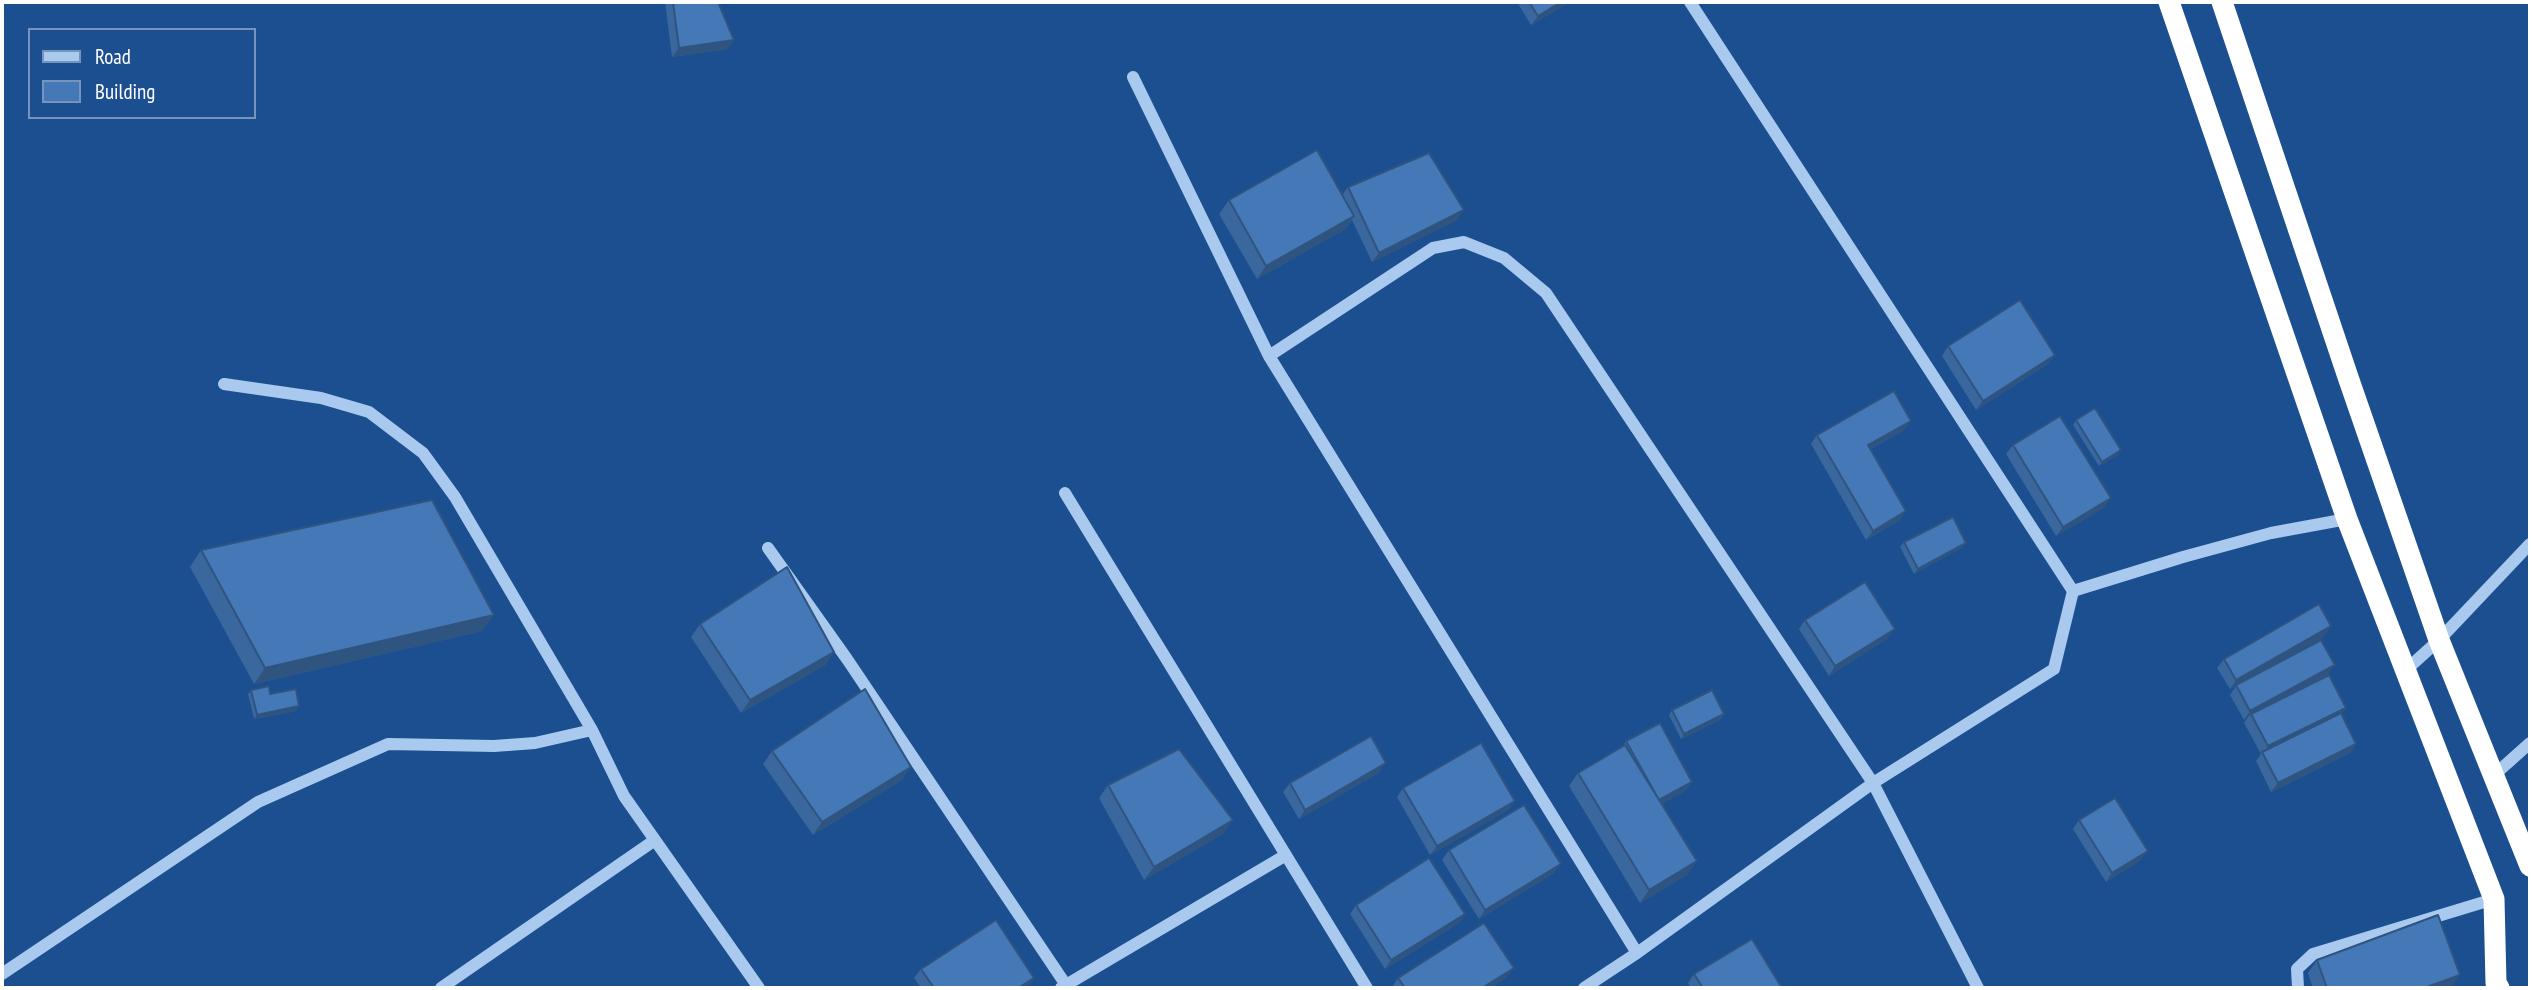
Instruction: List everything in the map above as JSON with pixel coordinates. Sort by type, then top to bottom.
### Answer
[{"type":"highway","points":[[2169,2],[2347,519],[2494,899],[2492,986]]},
{"type":"highway","points":[[2222,2],[2439,640],[2530,866]]},
{"type":"street","points":[[1584,988],[1637,953],[1873,783],[2054,669],[2073,591],[1690,2]]},
{"type":"street","points":[[1133,77],[1269,356],[1637,953]]},
{"type":"street","points":[[1269,356],[1433,248],[1464,242],[1504,258],[1546,293],[1873,783],[1978,988]]},
{"type":"street","points":[[225,384],[321,398],[369,412],[423,453],[455,497],[592,730],[624,796],[759,988]]},
{"type":"street","points":[[1065,493],[1367,988]]},
{"type":"street","points":[[2073,591],[2183,556],[2271,533],[2347,519]]},
{"type":"street","points":[[2406,670],[2439,640],[2530,544]]},
{"type":"street","points":[[768,548],[855,670],[1063,987],[1286,855]]},
{"type":"street","points":[[2,974],[258,803],[387,744],[521,744],[592,730]]},
{"type":"street","points":[[2493,776],[2530,743]]},
{"type":"street","points":[[442,988],[655,841]]},
{"type":"street","points":[[2298,988],[2297,969],[2313,954],[2494,899]]},
{"type":"building","points":[[673,2],[718,2],[734,40],[679,48]]},
{"type":"building","points":[[1529,2],[1561,2],[1538,16]]},
{"type":"building","points":[[1317,150],[1354,216],[1266,266],[1229,200]]},
{"type":"building","points":[[1429,153],[1464,210],[1379,253],[1348,187]]},
{"type":"building","points":[[2020,300],[2055,355],[1983,401],[1948,346]]},
{"type":"building","points":[[1894,391],[1911,421],[1868,445],[1906,511],[1873,531],[1817,435]]},
{"type":"building","points":[[2095,408],[2121,450],[2102,462],[2076,420]]},
{"type":"building","points":[[2060,416],[2111,498],[2063,527],[2013,445]]},
{"type":"building","points":[[432,500],[494,615],[265,668],[201,550]]},
{"type":"building","points":[[1953,517],[1966,543],[1918,569],[1904,542]]},
{"type":"building","points":[[787,567],[834,652],[750,700],[700,624]]},
{"type":"building","points":[[1865,582],[1895,629],[1835,666],[1805,620]]},
{"type":"building","points":[[2319,604],[2331,626],[2236,680],[2224,659]]},
{"type":"building","points":[[2321,640],[2335,665],[2250,711],[2236,685]]},
{"type":"building","points":[[2329,675],[2346,708],[2268,746],[2251,714]]},
{"type":"building","points":[[269,686],[270,694],[296,689],[299,706],[257,715],[251,690]]},
{"type":"building","points":[[865,689],[911,767],[822,822],[772,751]]},
{"type":"building","points":[[1712,690],[1724,714],[1684,734],[1672,710]]},
{"type":"building","points":[[2341,713],[2356,744],[2278,783],[2262,752]]},
{"type":"building","points":[[1660,723],[1692,782],[1659,800],[1626,741]]},
{"type":"building","points":[[1371,736],[1386,763],[1305,810],[1290,783]]},
{"type":"building","points":[[1481,743],[1515,801],[1437,846],[1403,788]]},
{"type":"building","points":[[1625,745],[1697,861],[1649,890],[1578,773]]},
{"type":"building","points":[[1179,749],[1233,820],[1154,867],[1108,785]]},
{"type":"building","points":[[2115,798],[2148,851],[2112,873],[2079,820]]},
{"type":"building","points":[[1524,805],[1561,864],[1485,910],[1449,850]]},
{"type":"building","points":[[1429,858],[1465,914],[1391,960],[1356,905]]},
{"type":"building","points":[[2438,915],[2460,975],[2424,988],[2327,988],[2317,960]]},
{"type":"building","points":[[996,920],[1034,978],[1018,988],[934,988],[921,969]]},
{"type":"building","points":[[1484,923],[1514,968],[1482,988],[1405,988],[1398,978]]},
{"type":"building","points":[[1752,939],[1782,988],[1703,988],[1694,974]]}]
